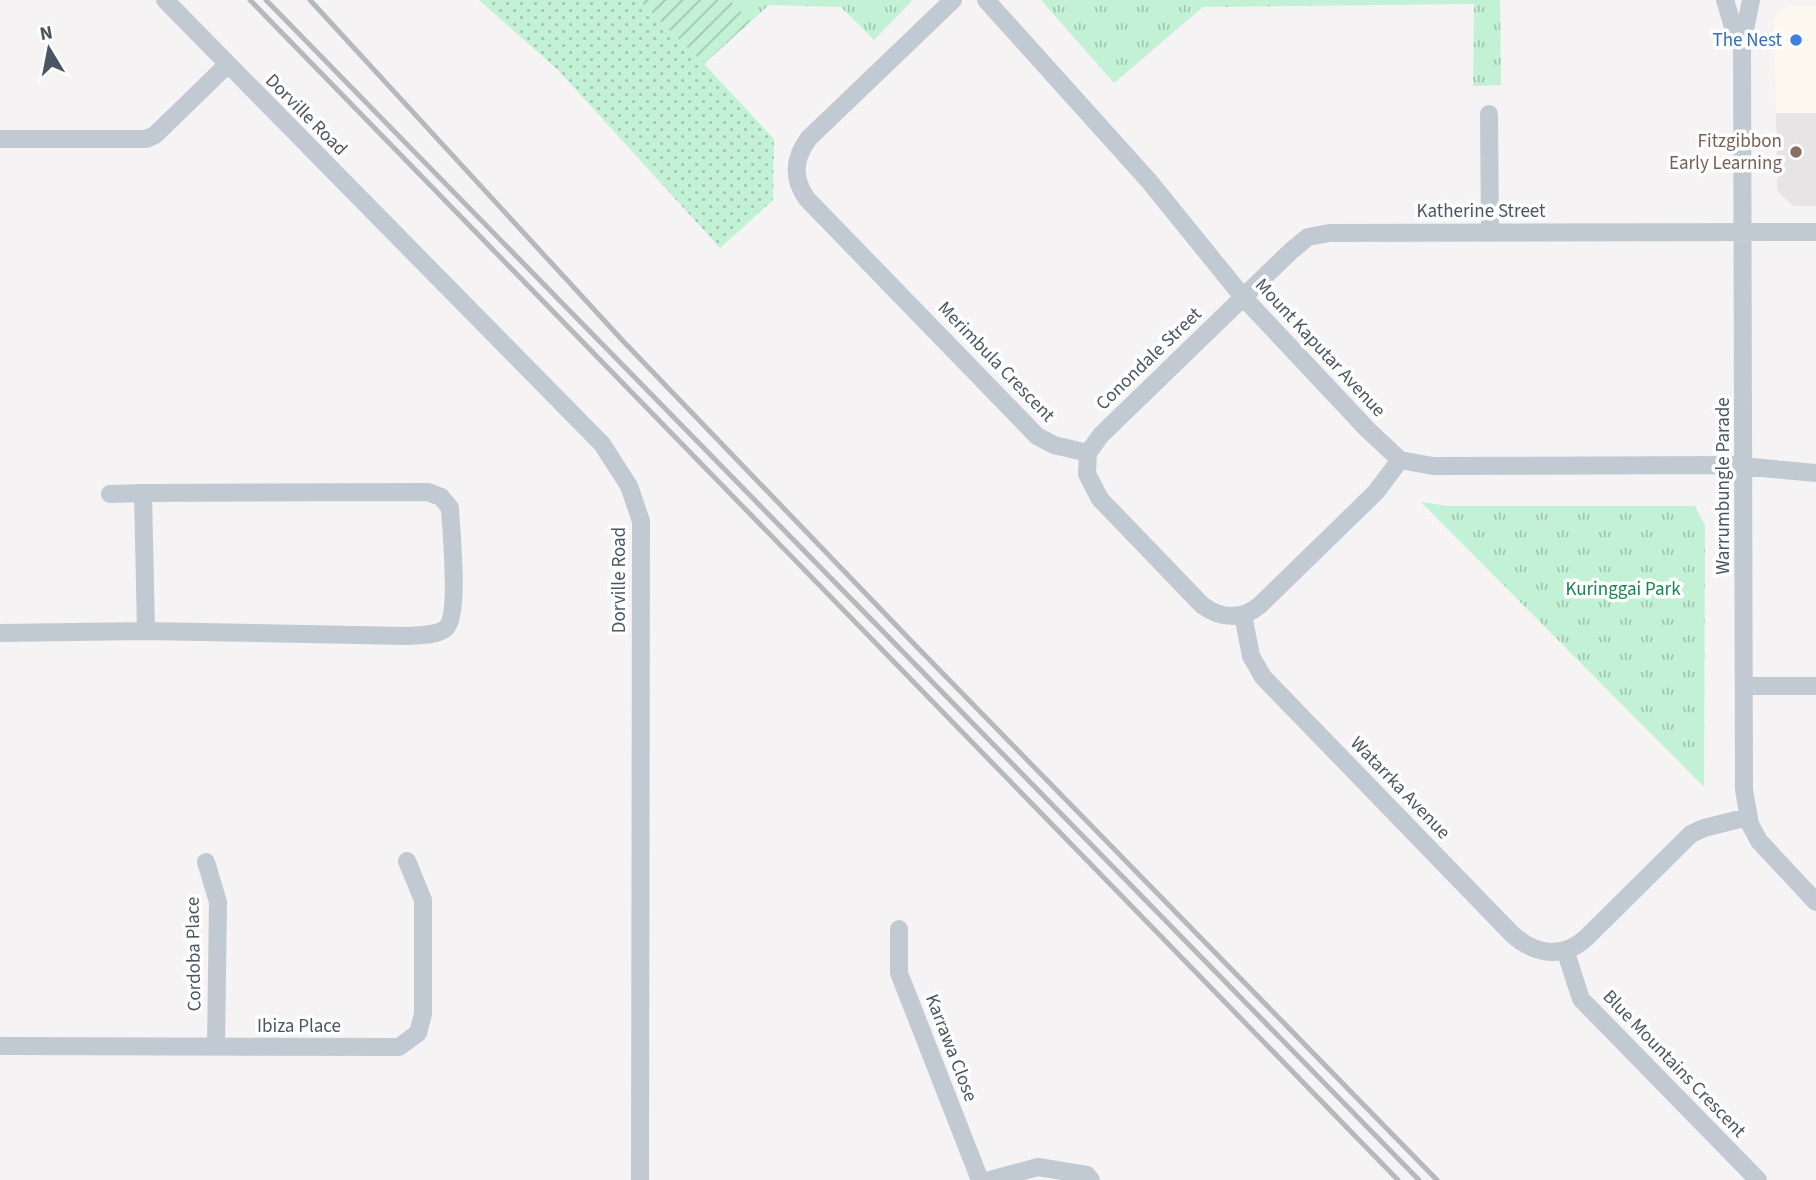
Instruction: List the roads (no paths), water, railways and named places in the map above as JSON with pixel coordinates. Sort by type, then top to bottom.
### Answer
[{"type":"street","name":"Dorville Road","points":[[165,0],[602,444],[629,486],[641,521],[640,1180]]},
{"type":"street","name":"Merimbula Crescent","points":[[953,0],[809,138],[797,159],[797,179],[807,199],[1037,436],[1054,445],[1088,453]]},
{"type":"street","name":"Mount Kaputar Avenue","points":[[986,0],[1149,181],[1243,297],[1367,429],[1400,460]]},
{"type":"street","name":"Warrumbungle Parade","points":[[1725,0],[1742,45]]},
{"type":"street","name":"Warrumbungle Parade","points":[[1751,0],[1742,45],[1744,790],[1748,817],[1759,841],[1816,902]]},
{"type":"street","points":[[0,139],[146,139],[155,135],[227,65]]},
{"type":"street","points":[[1489,114],[1490,233]]},
{"type":"street","name":"Katherine Street","points":[[1243,297],[1301,242],[1319,234],[1816,232]]},
{"type":"street","name":"Conondale Street","points":[[1088,453],[1101,435],[1243,297]]},
{"type":"street","points":[[1088,453],[1087,474],[1100,499],[1202,605],[1217,614],[1243,615],[1260,605],[1376,492],[1400,460],[1433,466],[1744,466],[1816,473]]},
{"type":"street","points":[[0,633],[146,631],[408,636],[438,633],[447,627],[454,611],[450,508],[441,497],[428,492],[110,494]]},
{"type":"street","points":[[143,493],[146,631]]},
{"type":"street","name":"Watarrka Avenue","points":[[1243,615],[1251,656],[1263,677],[1523,944],[1539,951],[1565,950]]},
{"type":"street","points":[[1745,686],[1816,686]]},
{"type":"street","points":[[1565,950],[1580,943],[1691,834],[1748,817]]},
{"type":"street","name":"Cordoba Place","points":[[206,862],[218,902],[216,1047]]},
{"type":"street","name":"Ibiza Place","points":[[0,1046],[400,1047],[418,1033],[423,1014],[423,900],[407,862]]},
{"type":"street","name":"Karrawa Close","points":[[899,929],[899,973],[980,1180]]},
{"type":"street","name":"Blue Mountains Crescent","points":[[1565,950],[1581,999],[1758,1180]]},
{"type":"street","points":[[990,1180],[1038,1167],[1087,1175],[1091,1180]]},
{"type":"railway","points":[[250,0],[1398,1180]]},
{"type":"railway","points":[[266,0],[1419,1180]]},
{"type":"railway","points":[[310,0],[623,341],[1437,1180]]},
{"type":"place","name":"The Nest","points":[[1796,40]]},
{"type":"place","name":"Fitzgibbon Early Learning","points":[[1796,152]]},
{"type":"park label","name":"Kuringgai Park","points":[[1623,589]]}]
